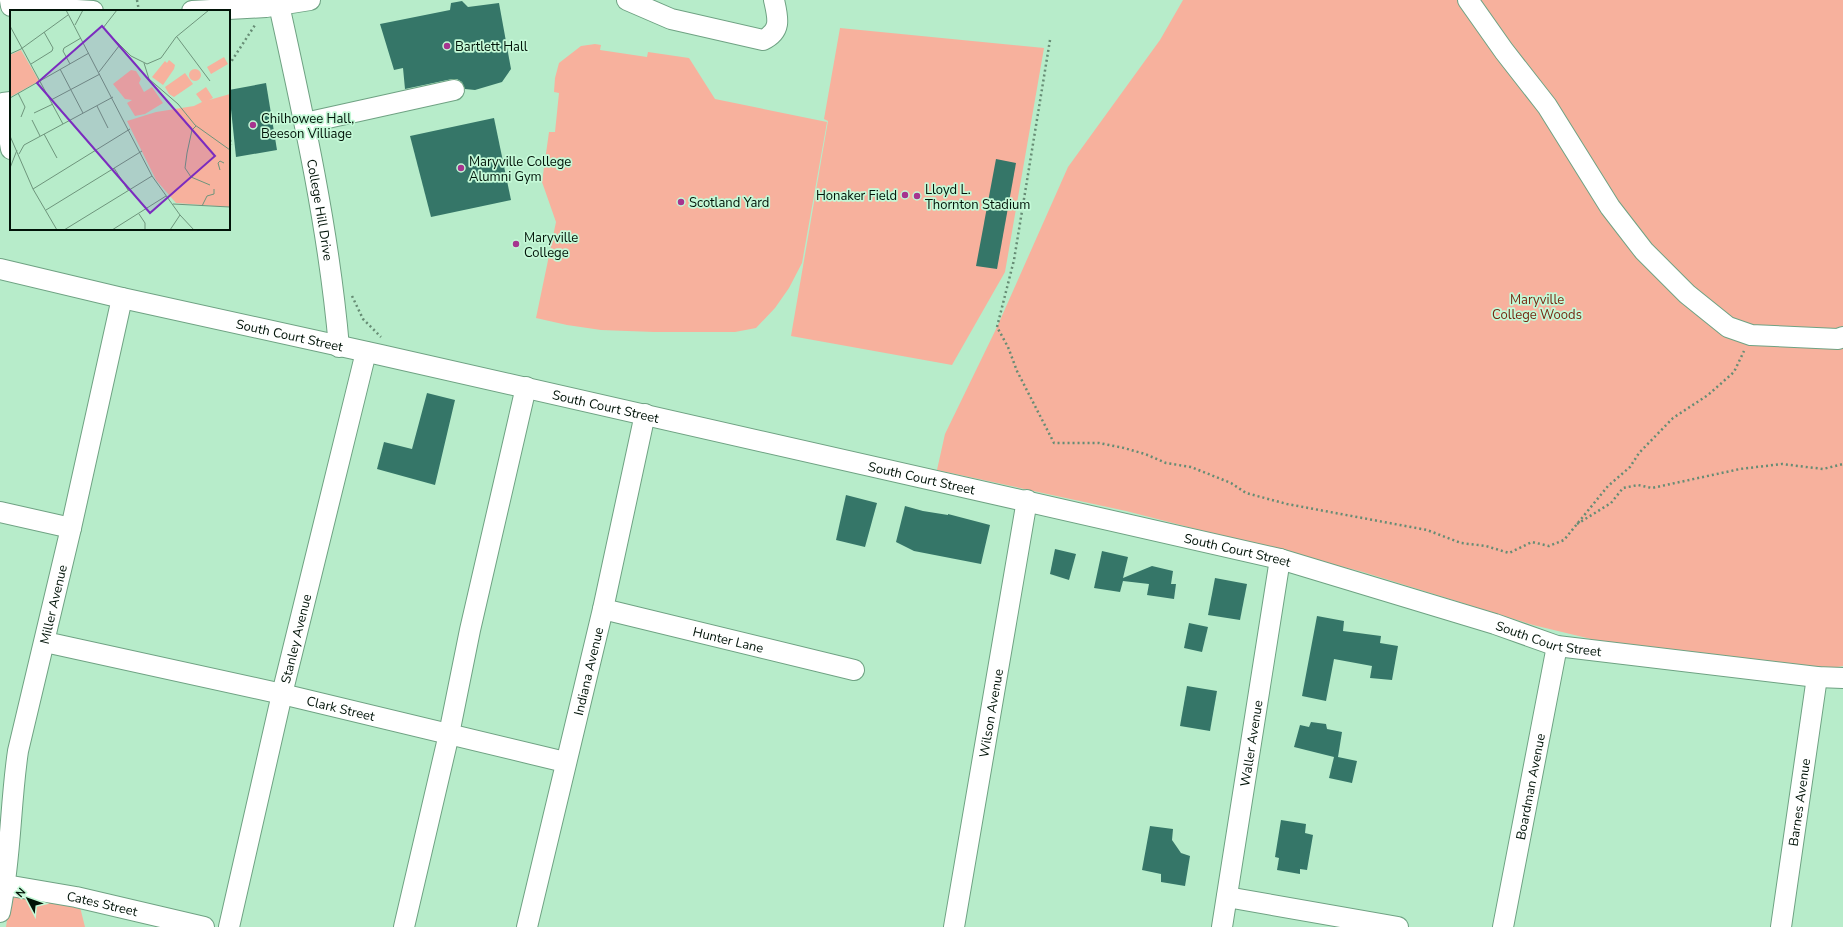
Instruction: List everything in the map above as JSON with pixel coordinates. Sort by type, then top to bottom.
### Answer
[{"type":"street","points":[[206,10],[279,5],[310,0]]},
{"type":"street","points":[[627,0],[670,19],[762,40],[772,36],[777,26],[778,17],[774,0]]},
{"type":"street","points":[[1468,0],[1504,51],[1547,106],[1610,207],[1644,251],[1687,294],[1728,327],[1751,335],[1838,339],[1843,337]]},
{"type":"street","name":"College Hill Drive","points":[[279,5],[305,124],[335,302],[339,347]]},
{"type":"street","points":[[11,6],[77,10]]},
{"type":"street","points":[[305,124],[454,90]]},
{"type":"street","points":[[5,112],[10,143]]},
{"type":"street","name":"South Court Street","points":[[0,269],[339,347],[374,353],[1027,500],[1280,559],[1495,624],[1557,646],[1817,677],[1843,678]]},
{"type":"street","name":"Miller Avenue","points":[[0,912],[18,751],[71,528],[122,298]]},
{"type":"street","name":"Stanley Avenue","points":[[229,927],[282,694],[374,353]]},
{"type":"street","points":[[404,927],[449,734],[471,623],[526,387]]},
{"type":"street","name":"Indiana Avenue","points":[[527,927],[565,762],[603,609],[645,414]]},
{"type":"street","name":"Wilson Avenue","points":[[954,927],[1027,500]]},
{"type":"street","points":[[0,512],[71,528]]},
{"type":"street","name":"Waller Avenue","points":[[1222,927],[1280,559]]},
{"type":"street","name":"Hunter Lane","points":[[603,609],[854,670]]},
{"type":"street","name":"Clark Street","points":[[44,642],[282,694],[565,762]]},
{"type":"street","name":"Boardman Avenue","points":[[1503,927],[1557,646]]},
{"type":"street","name":"Barnes Avenue","points":[[1781,927],[1817,677]]},
{"type":"street","name":"Cates Street","points":[[3,885],[76,897],[204,927]]},
{"type":"street","points":[[1227,897],[1398,927]]},
{"type":"path","points":[[137,0],[139,10]]},
{"type":"path","points":[[230,63],[243,41],[257,23]]},
{"type":"path","points":[[1050,40],[1014,260],[997,327],[1008,347],[1017,371],[1054,443],[1099,443],[1124,448],[1145,454],[1166,463],[1191,467],[1231,482],[1246,493],[1259,497],[1287,504],[1427,530],[1461,543],[1486,546],[1509,554],[1532,542],[1549,546],[1564,540],[1574,525],[1608,486],[1630,467],[1640,453],[1673,418],[1708,395],[1734,372],[1751,335]]},
{"type":"path","points":[[230,140],[231,145]]},
{"type":"path","points":[[350,291],[363,319],[383,339],[374,353]]},
{"type":"path","points":[[1574,525],[1611,503],[1623,488],[1638,485],[1652,488],[1740,469],[1782,464],[1823,469],[1843,464]]},
{"type":"green space","name":"Maryville College Woods","points":[[1183,0],[1843,0],[1843,666],[1832,668],[1620,646],[1533,625],[1363,572],[1126,511],[937,470],[945,434],[997,327],[1068,167],[1160,40]]},
{"type":"green space","name":"Lloyd L. Thornton Stadium","points":[[840,28],[1044,48],[1005,272],[952,365],[791,336],[828,121],[824,119]]},
{"type":"green space","name":"Scotland Yard","points":[[595,44],[601,45],[600,50],[647,57],[648,52],[689,58],[715,99],[827,122],[802,263],[789,288],[775,308],[756,328],[735,332],[654,332],[601,330],[567,325],[536,318],[556,222],[542,182],[549,132],[555,132],[559,93],[554,92],[555,78],[559,63],[581,46]]},
{"type":"green space","points":[[11,892],[80,907],[85,927],[6,927]]},
{"type":"building","name":"Bartlett Hall","points":[[462,1],[468,7],[499,3],[511,69],[502,82],[475,90],[465,89],[462,82],[457,79],[405,89],[403,68],[394,70],[380,24],[450,10],[451,3]]},
{"type":"building","name":"Chilhowee Hall, Beeson Villiage","points":[[266,83],[277,150],[236,157],[230,90]]},
{"type":"building","name":"Maryville College Alumni Gym","points":[[494,118],[511,200],[431,217],[410,136]]},
{"type":"building","points":[[996,159],[1016,163],[997,269],[976,266]]},
{"type":"building","points":[[427,393],[455,400],[435,485],[377,469],[384,442],[412,449]]},
{"type":"building","points":[[846,495],[877,503],[865,547],[836,540]]},
{"type":"building","points":[[905,506],[923,511],[948,514],[990,525],[981,564],[914,551],[896,542]]},
{"type":"building","points":[[1055,549],[1076,554],[1069,580],[1050,574]]},
{"type":"building","points":[[1102,551],[1128,557],[1123,578],[1152,566],[1173,571],[1171,584],[1176,584],[1174,599],[1147,595],[1149,584],[1123,581],[1120,592],[1094,588]]},
{"type":"building","points":[[1215,578],[1247,584],[1240,620],[1208,615]]},
{"type":"building","points":[[1317,616],[1344,621],[1343,631],[1381,636],[1380,643],[1398,646],[1392,680],[1370,678],[1372,666],[1334,659],[1326,701],[1302,696]]},
{"type":"building","points":[[1189,623],[1208,627],[1202,652],[1184,648]]},
{"type":"building","points":[[1187,686],[1217,691],[1210,731],[1180,726]]},
{"type":"building","points":[[1311,722],[1326,724],[1327,729],[1342,732],[1338,757],[1357,761],[1352,783],[1329,778],[1334,757],[1294,747],[1300,725],[1309,727]]},
{"type":"building","points":[[1281,820],[1306,824],[1305,833],[1313,835],[1307,870],[1300,869],[1300,874],[1277,870],[1279,858],[1275,857]]},
{"type":"building","points":[[1150,826],[1173,829],[1172,840],[1181,853],[1190,856],[1185,886],[1161,882],[1161,874],[1142,870]]},
{"type":"place","name":"Bartlett Hall","points":[[447,46]]},
{"type":"place","name":"Chilhowee Hall, Beeson Villiage","points":[[253,125]]},
{"type":"place","name":"Maryville College Alumni Gym","points":[[461,168]]},
{"type":"place","name":"Honaker Field","points":[[905,195]]},
{"type":"place","name":"Lloyd L. Thornton Stadium","points":[[917,196]]},
{"type":"place","name":"Scotland Yard","points":[[681,202]]},
{"type":"place","name":"Maryville College","points":[[516,244]]}]
